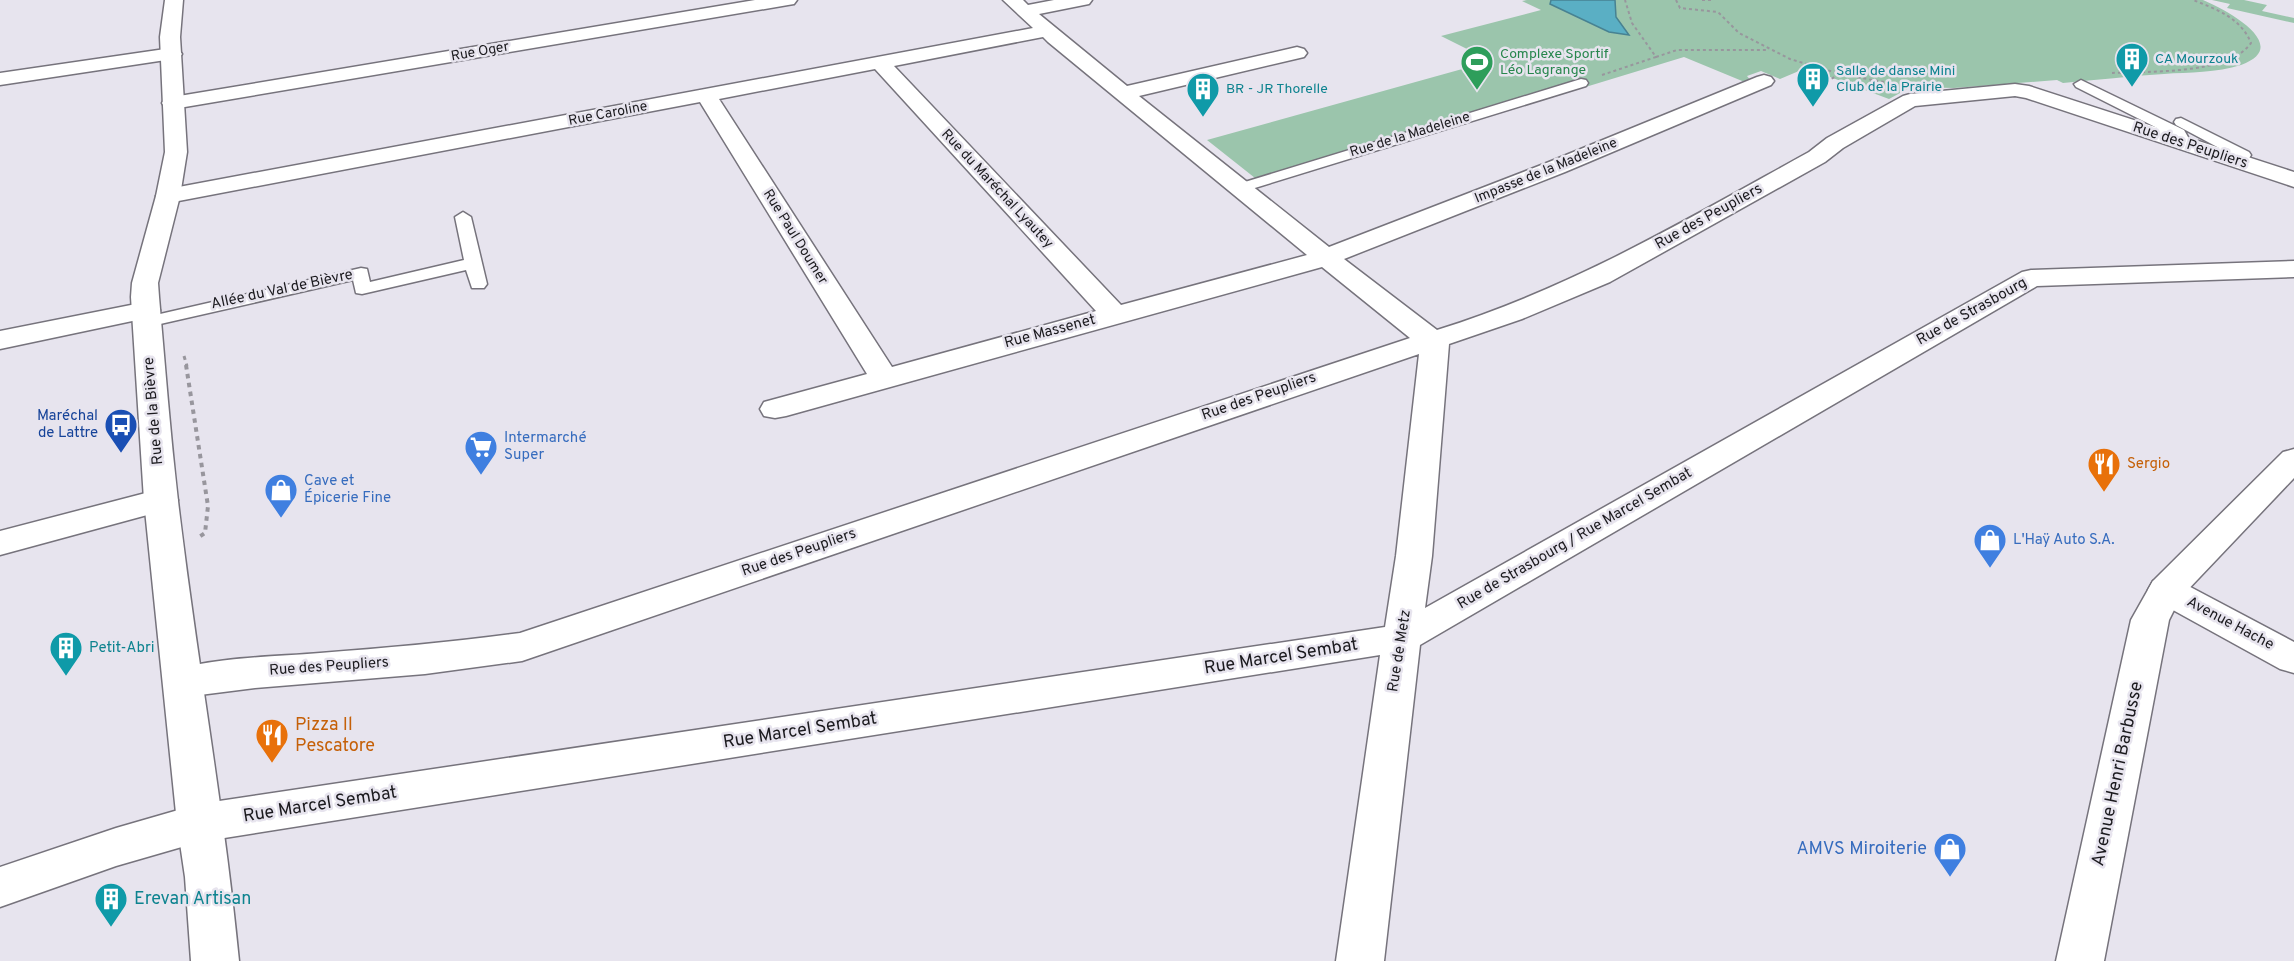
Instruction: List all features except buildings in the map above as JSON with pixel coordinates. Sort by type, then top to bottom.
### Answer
[{"type":"street","name":"Rue de la Bièvre","points":[[175,0],[170,37],[176,152],[168,196],[145,283],[146,316],[162,500],[199,823],[208,877],[215,961]]},
{"type":"street","name":"Rue Oger","points":[[173,103],[788,0]]},
{"type":"street","points":[[1018,5],[1083,0]]},
{"type":"street","points":[[1018,5],[1326,258],[1416,330],[1435,340]]},
{"type":"street","name":"Rue Caroline","points":[[168,196],[1047,31]]},
{"type":"street","points":[[1124,93],[1297,53]]},
{"type":"street","points":[[0,79],[172,54]]},
{"type":"street","name":"Rue du Maréchal Lyautey","points":[[880,63],[1115,315]]},
{"type":"street","name":"Impasse de la Madeleine","points":[[1326,258],[1557,167],[1764,81]]},
{"type":"street","name":"Rue des Peupliers","points":[[184,682],[255,673],[425,660],[522,647],[1390,352],[1435,340],[1539,301],[1627,263],[1817,157],[1835,143],[1910,100],[2014,90],[2029,92],[2294,180]]},
{"type":"street","name":"Rue Paul Doumer","points":[[707,96],[884,378]]},
{"type":"street","name":"Rue Massenet","points":[[775,409],[1326,258]]},
{"type":"street","name":"Rue de Strasbourg","points":[[1747,439],[2031,278],[2294,269]]},
{"type":"street","points":[[0,340],[146,316]]},
{"type":"street","name":"Rue de Metz","points":[[1360,961],[1393,696],[1414,556],[1435,340]]},
{"type":"street","name":"Rue de Strasbourg / Rue Marcel Sembat","points":[[1402,638],[1747,439]]},
{"type":"street","name":"Avenue Henri Barbusse","points":[[2080,961],[2150,620],[2166,590],[2294,459]]},
{"type":"street","points":[[0,543],[162,500]]},
{"type":"street","name":"Avenue Hache","points":[[2166,590],[2294,659]]},
{"type":"street","name":"Rue Marcel Sembat","points":[[0,887],[116,847],[199,823],[1402,638]]},
{"type":"lane","name":"Rue de la Madeleine","points":[[1240,188],[1581,82]]},
{"type":"lane","points":[[2081,84],[2178,133],[2185,144]]},
{"type":"lane","points":[[2181,122],[2244,155],[2240,162]]},
{"type":"lane","points":[[463,217],[478,284]]},
{"type":"lane","name":"Allée du Val de Bièvre","points":[[146,316],[361,273],[362,289],[474,263]]},
{"type":"path","points":[[1625,0],[1626,9],[1633,22],[1656,57]]},
{"type":"path","points":[[1676,0],[1680,8],[1718,12],[1739,33],[1770,50],[1840,74],[1895,83]]},
{"type":"path","points":[[1702,0],[1713,0]]},
{"type":"path","points":[[2108,74],[2213,65],[2238,58],[2250,49],[2251,39],[2240,26],[2213,9],[2193,0]]},
{"type":"path","points":[[1581,82],[1677,50],[1770,50]]},
{"type":"path","points":[[1810,89],[1840,74]]},
{"type":"path","points":[[194,410],[209,513]]},
{"type":"green space","name":"Complexe Sportif Léo Lagrange","points":[[2203,0],[2226,11],[2250,29],[2258,38],[2261,48],[2255,57],[2241,65],[2213,71],[2063,83],[2057,80],[1954,88],[1911,87],[1889,99],[1806,68],[1780,79],[1761,71],[1747,76],[1751,81],[1747,83],[1684,57],[1273,182],[1264,175],[1255,178],[1207,140],[1491,61],[1441,36],[1541,10],[1522,1]]},
{"type":"green space","points":[[2212,0],[2244,0],[2267,5],[2262,11],[2294,18],[2294,23],[2227,8],[2230,4]]},
{"type":"water","points":[[1551,0],[1615,0],[1616,17],[1629,35],[1609,32],[1550,4]]},
{"type":"place","name":"CA Mourzouk","points":[[2132,88]]},
{"type":"place","name":"Complexe Sportif Léo Lagrange","points":[[1477,91]]},
{"type":"place","name":"Salle de danse Mini Club de la Prairie","points":[[1813,108]]},
{"type":"place","name":"BR - JR Thorelle","points":[[1203,118]]},
{"type":"place","name":"Maréchal de Lattre","points":[[121,454]]},
{"type":"place","name":"Intermarché Super","points":[[481,476]]},
{"type":"place","name":"Sergio","points":[[2104,493]]},
{"type":"place","name":"Cave et Épicerie Fine","points":[[281,519]]},
{"type":"place","name":"L'Haÿ Auto S.A.","points":[[1990,569]]},
{"type":"place","name":"Petit-Abri","points":[[66,677]]},
{"type":"place","name":"Pizza Il Pescatore","points":[[272,764]]},
{"type":"place","name":"AMVS Miroiterie","points":[[1950,878]]},
{"type":"place","name":"Erevan Artisan","points":[[111,928]]}]
